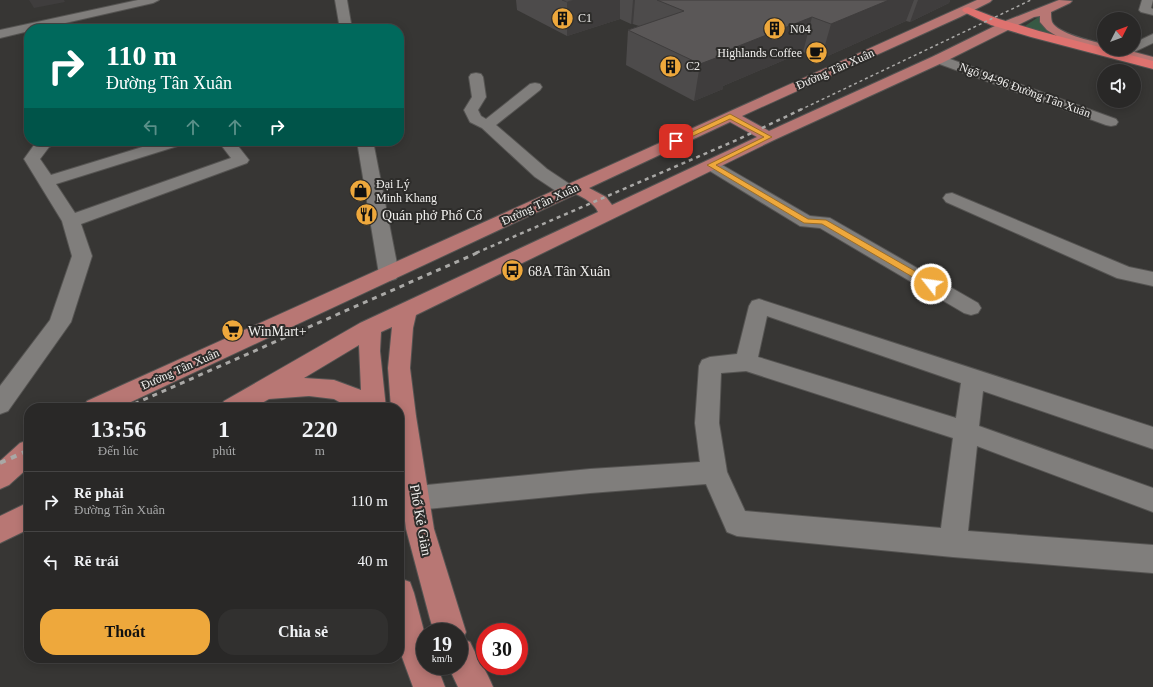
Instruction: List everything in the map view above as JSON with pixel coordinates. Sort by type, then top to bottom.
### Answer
[{"type":"highway","points":[[968,10],[1035,34],[1153,65]]},
{"type":"main road","name":"Đường Tân Xuân","points":[[106,403],[730,116],[968,10],[986,0]]},
{"type":"main road","points":[[241,403],[371,328],[769,137],[939,59],[1030,15],[1043,5],[1069,1]]},
{"type":"main road","points":[[1043,5],[1047,23],[1055,30],[1068,37],[1097,46]]},
{"type":"main road","points":[[983,37],[1035,34]]},
{"type":"main road","points":[[1141,55],[1153,61]]},
{"type":"main road","points":[[730,116],[769,137]]},
{"type":"main road","points":[[571,190],[595,198],[602,204],[608,214]]},
{"type":"main road","name":"Phố Kẻ Giàn","points":[[403,403],[399,368],[402,328],[407,311]]},
{"type":"main road","points":[[371,328],[369,351],[374,403]]},
{"type":"main road","points":[[265,390],[307,387],[334,389],[360,400],[362,403]]},
{"type":"main road","name":"Phố Kẻ Giàn","points":[[404,416],[417,498],[420,529],[446,623]]},
{"type":"main road","points":[[0,477],[24,455]]},
{"type":"main road","points":[[0,530],[24,518]]},
{"type":"main road","points":[[404,614],[408,631],[429,687]]},
{"type":"main road","points":[[468,673],[477,687]]},
{"type":"street","points":[[0,29],[132,0]]},
{"type":"street","points":[[45,24],[153,0]]},
{"type":"street","points":[[341,0],[345,24]]},
{"type":"street","points":[[1148,0],[1145,10],[1153,12]]},
{"type":"street","points":[[0,34],[24,29]]},
{"type":"street","points":[[1141,45],[1153,38]]},
{"type":"street","name":"Ngõ 94-96 Đường Tân Xuân","points":[[939,59],[1111,122]]},
{"type":"street","points":[[476,77],[479,97],[471,110],[474,119],[487,125],[541,173],[571,190]]},
{"type":"street","points":[[487,125],[535,87]]},
{"type":"street","points":[[0,404],[60,322],[82,256],[71,221],[32,159],[42,146]]},
{"type":"street","points":[[44,178],[139,146]]},
{"type":"street","points":[[44,178],[160,146]]},
{"type":"street","points":[[71,221],[241,160],[230,146]]},
{"type":"street","points":[[366,146],[389,274]]},
{"type":"street","points":[[711,165],[806,222],[824,222],[971,308]]},
{"type":"street","points":[[952,198],[1124,272],[1153,279]]},
{"type":"street","points":[[746,362],[759,306],[1153,438]]},
{"type":"street","points":[[1153,500],[967,432],[746,362],[710,366],[706,423],[714,472],[737,523],[954,544],[1153,559]]},
{"type":"street","points":[[954,544],[973,378]]},
{"type":"street","points":[[417,498],[590,481],[714,472]]},
{"type":"green space","points":[[1040,16],[1039,22],[1046,29],[1066,39],[1022,28]]},
{"type":"building","points":[[562,0],[575,0],[567,2]]},
{"type":"building","points":[[657,0],[889,0],[831,24],[812,17],[726,51],[729,53],[700,64],[628,30],[684,11]]},
{"type":"railway","points":[[800,110],[1031,0]]},
{"type":"railway","points":[[476,253],[739,139],[802,109]]},
{"type":"railway","points":[[136,403],[479,252]]},
{"type":"railway","points":[[0,463],[24,452]]},
{"type":"place","name":"C1","points":[[562,18]]},
{"type":"place","name":"N04","points":[[774,29]]},
{"type":"place","name":"Highlands Coffee","points":[[817,53]]},
{"type":"place","name":"C2","points":[[671,66]]},
{"type":"place","name":"Đại Lý Minh Khang","points":[[360,191]]},
{"type":"place","name":"Quán phở Phố Cổ","points":[[366,215]]},
{"type":"place","name":"68A Tân Xuân","points":[[512,271]]},
{"type":"place","name":"WinMart+","points":[[233,331]]},
{"type":"route","points":[[676,141],[730,116],[769,137],[711,165],[806,222],[824,222],[931,284]]}]
